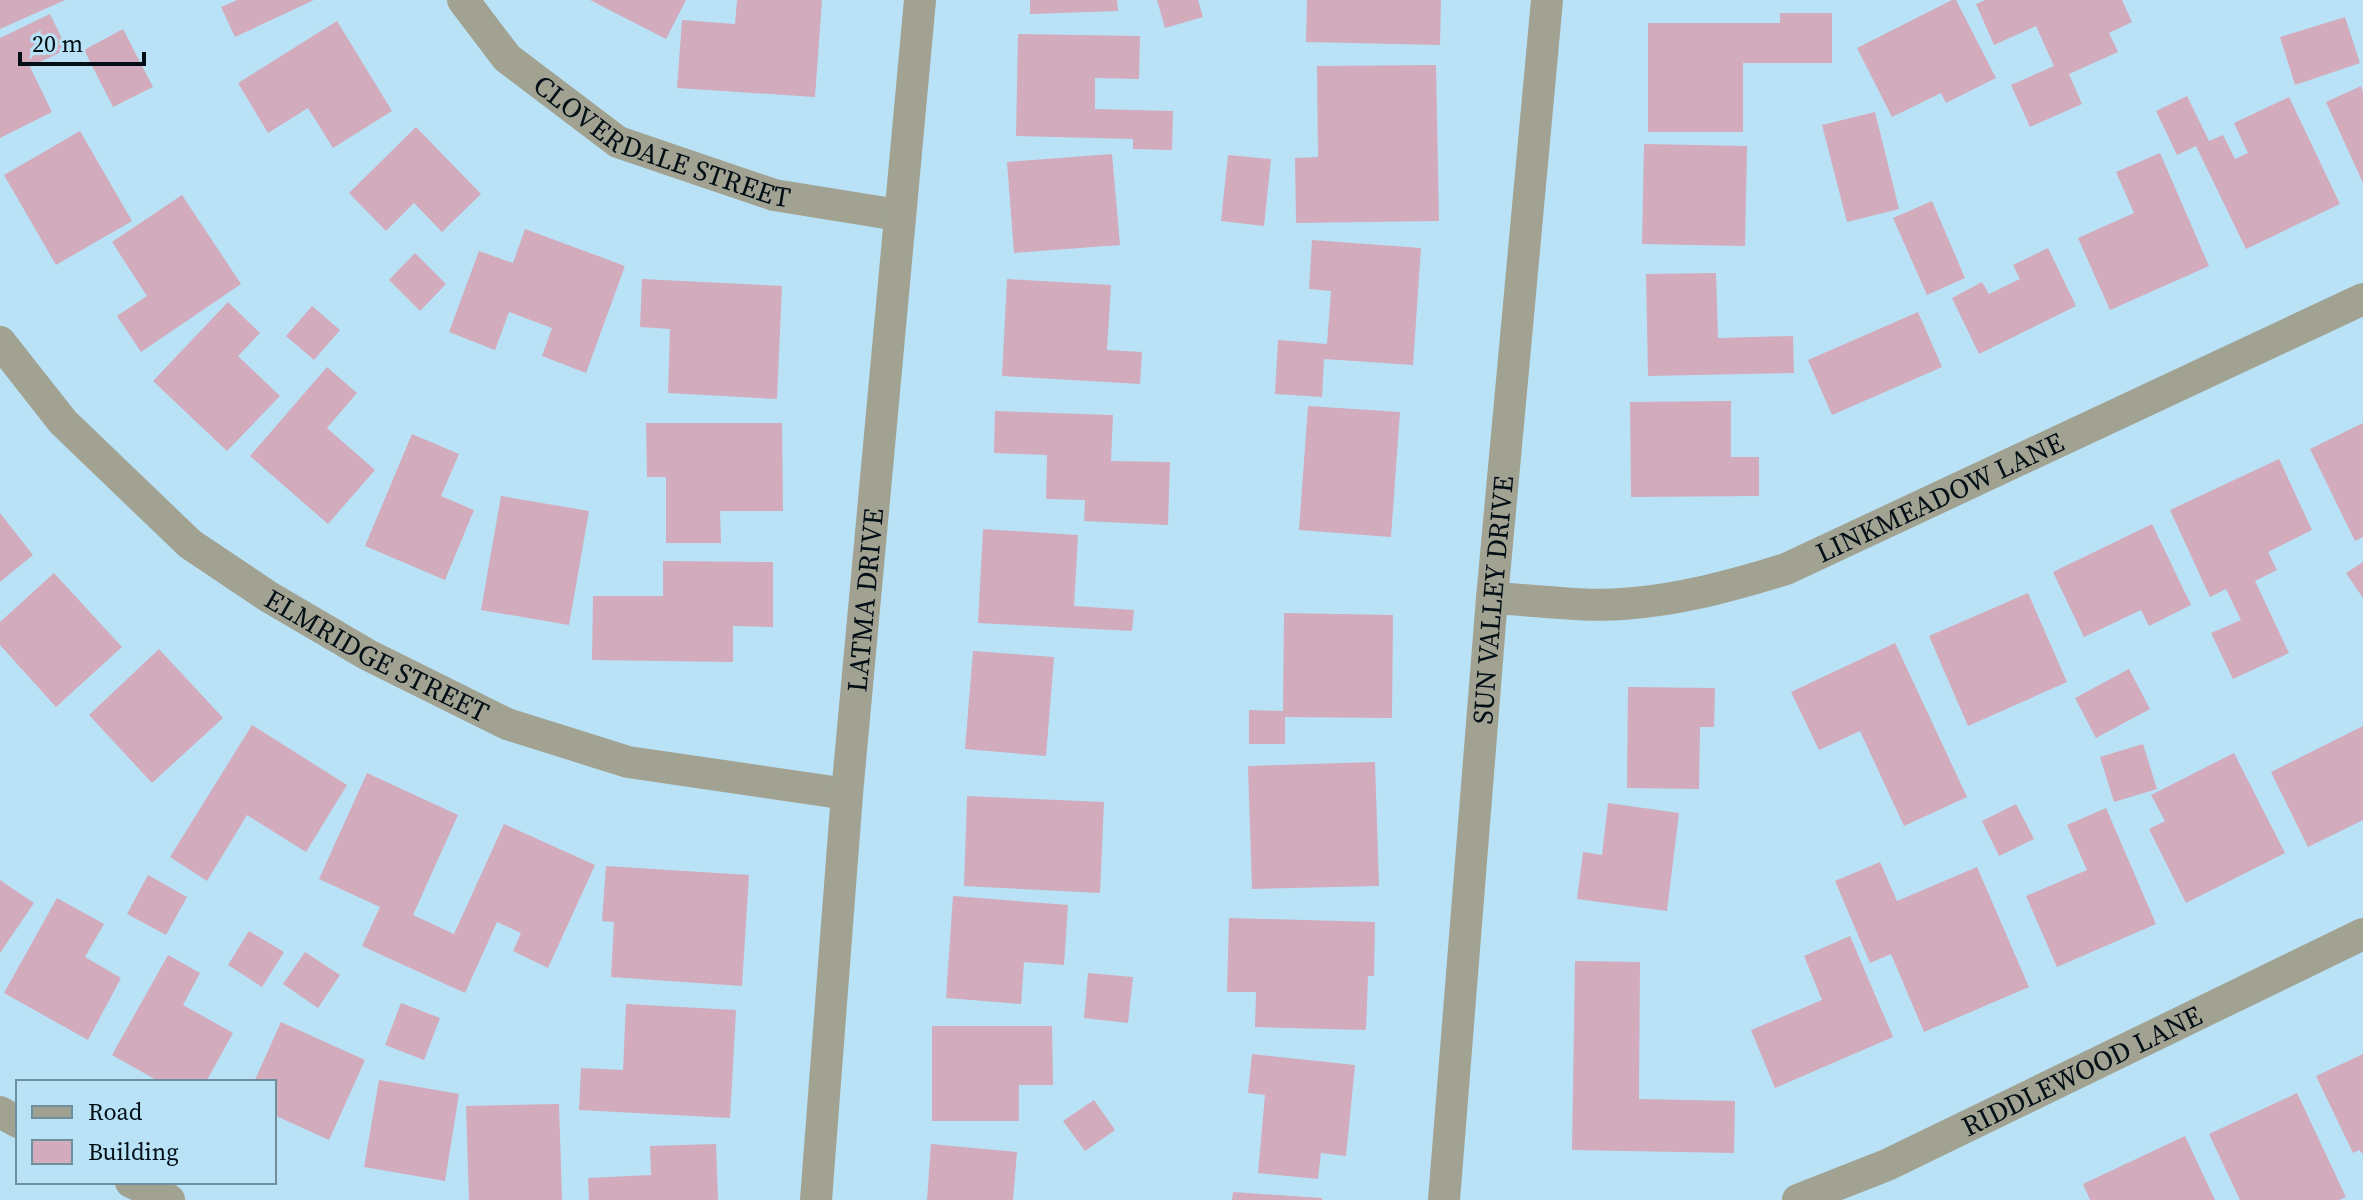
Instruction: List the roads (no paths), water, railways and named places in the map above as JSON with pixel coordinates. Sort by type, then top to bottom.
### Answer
[{"type":"street","name":"CLOVERDALE STREET","points":[[463,0],[507,58],[618,142],[774,195],[898,215]]},
{"type":"street","name":"LATMA DRIVE","points":[[816,1200],[847,794],[920,0]]},
{"type":"street","name":"SUN VALLEY DRIVE","points":[[1444,1200],[1492,598],[1547,0]]},
{"type":"street","name":"LINKMEADOW LANE","points":[[1492,598],[1619,604],[1646,602],[1728,588],[1786,569],[2363,299]]},
{"type":"street","name":"ELMRIDGE STREET","points":[[0,342],[63,422],[190,544],[269,597],[368,655],[507,724],[628,762],[847,794]]},
{"type":"street","name":"RIDDLEWOOD LANE","points":[[1798,1200],[1887,1165],[2363,934]]},
{"type":"street","points":[[135,1184],[169,1200]]}]
